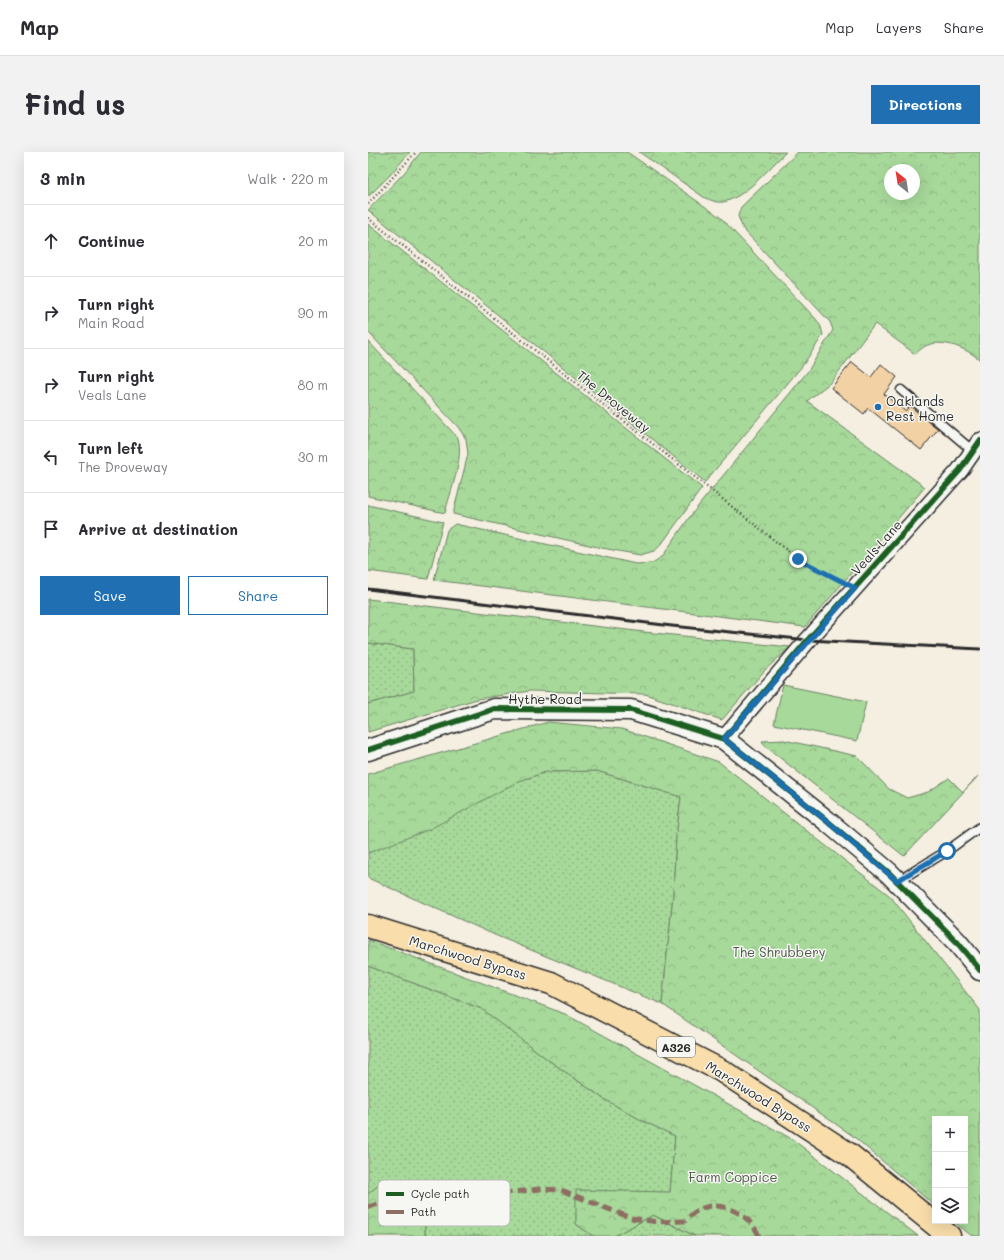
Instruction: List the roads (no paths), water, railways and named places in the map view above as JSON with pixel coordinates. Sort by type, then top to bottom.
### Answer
[{"type":"main road","name":"Marchwood Bypass","points":[[368,926],[551,982],[722,1071],[850,1155],[949,1236]]},
{"type":"street","name":"Veals Lane","points":[[724,739],[960,470],[977,446]]},
{"type":"street","name":"Hythe Road","points":[[368,750],[494,709],[631,710],[724,739]]},
{"type":"street","points":[[724,739],[827,821],[897,881],[957,942],[980,970]]},
{"type":"lane","points":[[901,390],[977,446]]},
{"type":"lane","points":[[897,881],[947,851],[980,827]]},
{"type":"railway","points":[[368,589],[672,626],[808,640],[980,649]]},
{"type":"place","name":"Oaklands Rest Home","points":[[878,407]]},
{"type":"park label","name":"The Shrubbery","points":[[779,951]]},
{"type":"park label","name":"Farm Coppice","points":[[733,1176]]}]
